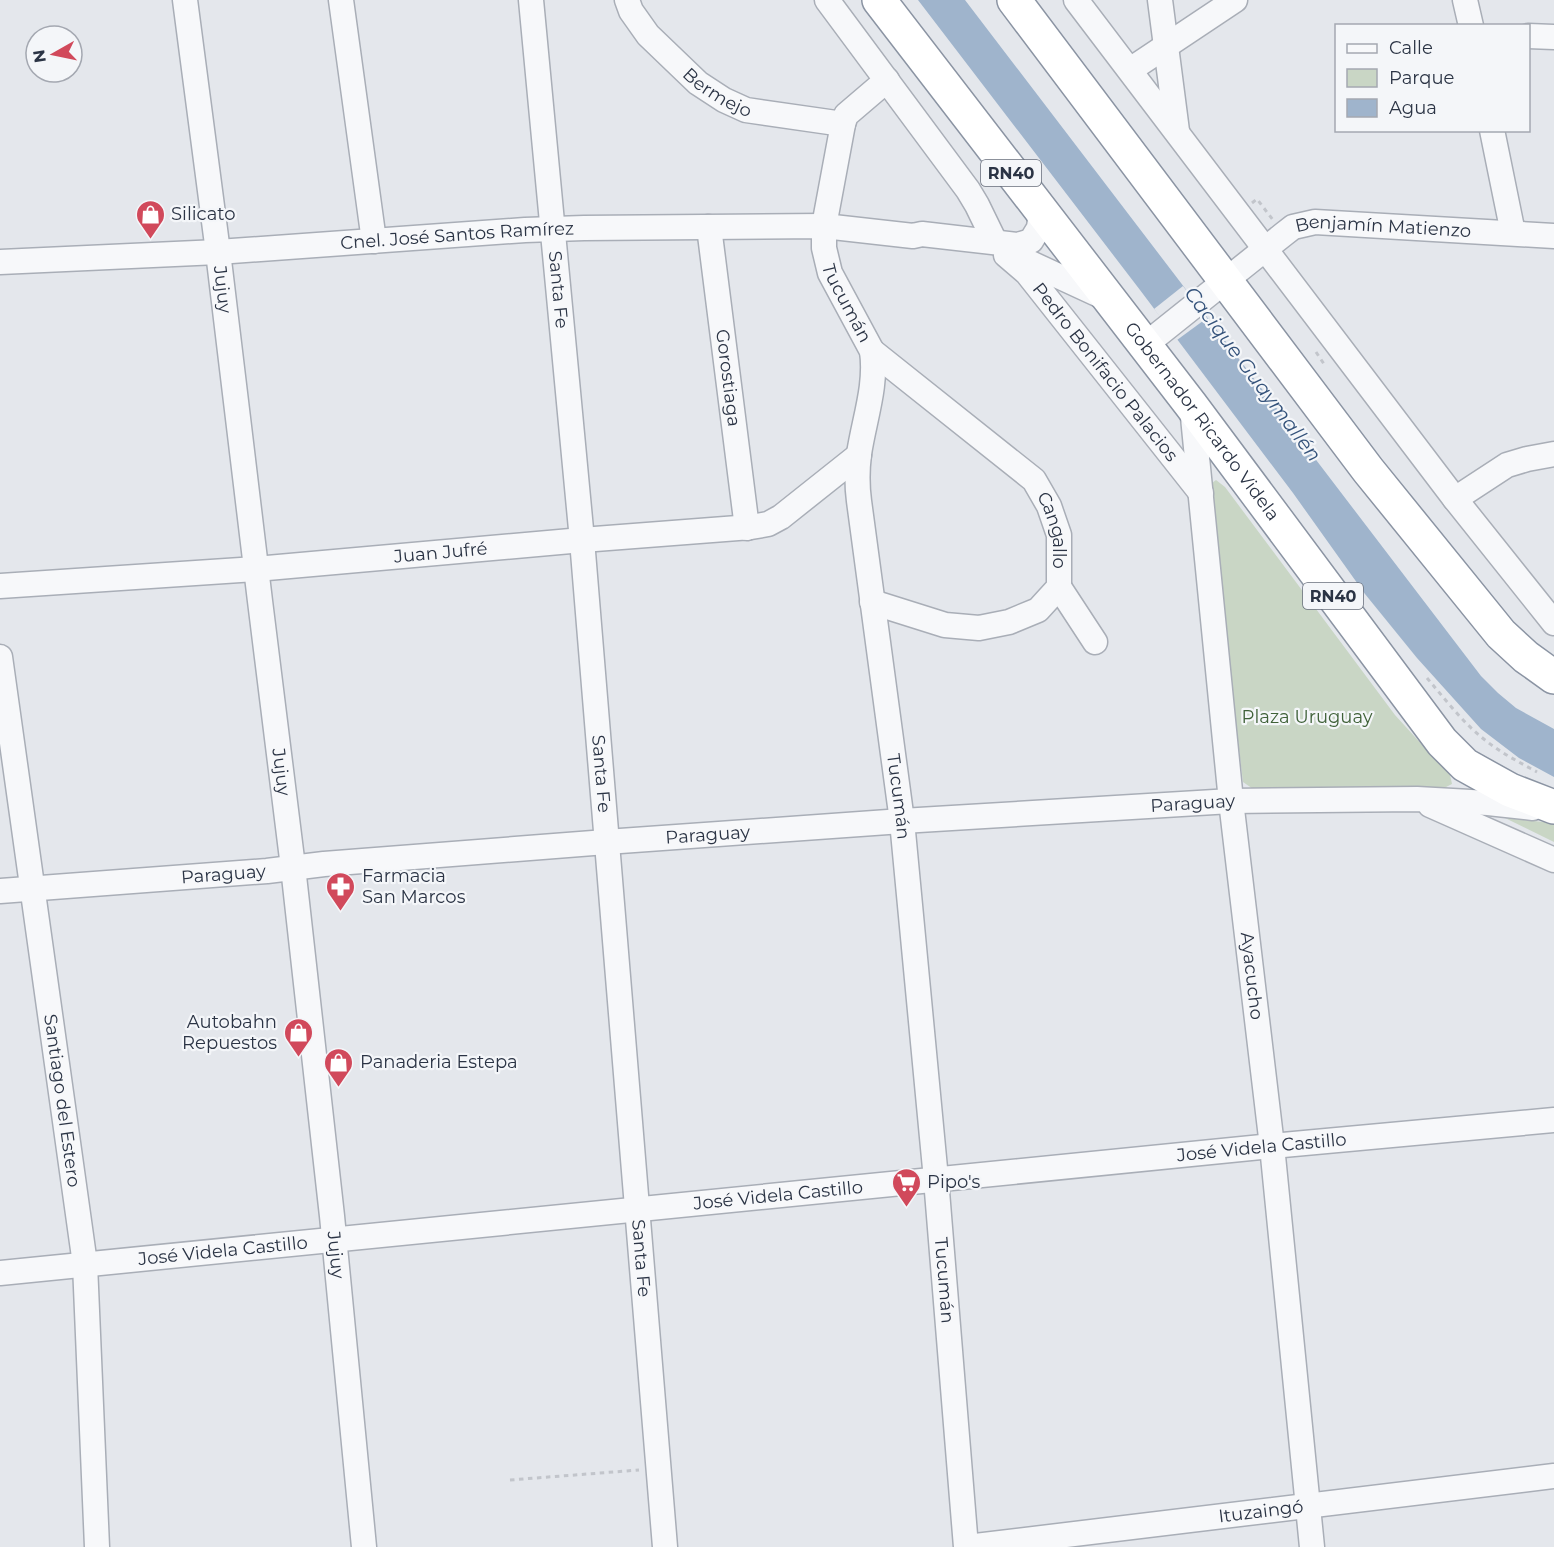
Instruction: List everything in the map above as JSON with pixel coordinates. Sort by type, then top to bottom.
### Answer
[{"type":"highway","name":"Gobernador Ricardo Videla","points":[[879,0],[1110,300],[1157,336],[1191,405],[1442,742],[1465,765],[1510,790],[1554,809]]},
{"type":"highway","points":[[1014,0],[1368,470],[1501,634],[1526,657],[1554,677]]},
{"type":"street","name":"Jujuy","points":[[185,0],[293,867],[335,1239],[364,1547]]},
{"type":"street","points":[[341,0],[374,241]]},
{"type":"street","name":"Santa Fe","points":[[531,0],[582,540],[665,1547]]},
{"type":"street","name":"Bermejo","points":[[627,0],[648,35],[698,83],[724,100],[747,110],[843,124]]},
{"type":"street","name":"Pedro Bonifacio Palacios","points":[[827,0],[968,190],[1000,249],[1027,273],[1201,493]]},
{"type":"street","points":[[1076,0],[1455,499],[1554,623]]},
{"type":"street","points":[[1160,0],[1177,133]]},
{"type":"street","points":[[1130,70],[1235,0]]},
{"type":"street","points":[[1465,0],[1471,24]]},
{"type":"street","points":[[1530,36],[1554,37]]},
{"type":"street","name":"Tucumán","points":[[887,80],[846,115],[824,226],[824,248],[830,273],[872,351],[873,378],[859,455],[859,501],[902,821],[936,1179],[967,1547]]},
{"type":"street","points":[[1492,132],[1513,233]]},
{"type":"street","name":"Cnel. José Santos Ramírez","points":[[1000,249],[1031,241],[1040,228],[1041,210]]},
{"type":"street","name":"Benjamín Matienzo","points":[[1157,336],[1293,227],[1315,222],[1554,236]]},
{"type":"street","name":"Cnel. José Santos Ramírez","points":[[0,262],[218,252],[525,230],[824,226],[913,236],[922,234],[1000,249],[1110,300]]},
{"type":"street","name":"Gorostiaga","points":[[709,227],[747,528]]},
{"type":"street","name":"Cangallo","points":[[872,351],[1034,480],[1049,506],[1059,535],[1059,587],[1038,610],[1009,622],[979,628],[945,625],[872,602]]},
{"type":"street","name":"Ayacucho","points":[[1191,405],[1231,801],[1272,1146],[1312,1547]]},
{"type":"street","points":[[1455,499],[1507,465],[1554,454]]},
{"type":"street","name":"Juan Jufré","points":[[0,586],[256,569],[747,528],[768,524],[781,517],[859,455]]},
{"type":"street","points":[[1059,587],[1095,642]]},
{"type":"street","name":"Santiago del Estero","points":[[0,657],[85,1264],[97,1547]]},
{"type":"street","name":"Paraguay","points":[[1417,799],[1554,860]]},
{"type":"street","name":"Paraguay","points":[[0,891],[606,842],[1231,801],[1417,799],[1554,809]]},
{"type":"street","name":"José Videla Castillo","points":[[0,1273],[936,1179],[1554,1120]]},
{"type":"street","name":"Ituzaingó","points":[[967,1547],[1554,1476]]},
{"type":"path","points":[[510,1480],[658,1468]]},
{"type":"green space","name":"Plaza Uruguay","points":[[1216,480],[1225,487],[1395,715],[1449,770],[1452,784],[1444,788],[1256,791],[1243,782],[1209,505],[1208,486]]},
{"type":"green space","points":[[1505,818],[1554,823],[1554,842]]},
{"type":"water","points":[[918,0],[965,0],[1481,676],[1516,708],[1554,729],[1554,777],[1519,758],[1481,729],[1417,658],[1365,594],[1293,493]]},
{"type":"pier","points":[[1183,286],[1207,318],[1177,340],[1154,309]]},
{"type":"place","name":"Silicato","points":[[150,240]]},
{"type":"place","name":"Farmacia San Marcos","points":[[341,912]]},
{"type":"place","name":"Autobahn Repuestos","points":[[298,1058]]},
{"type":"place","name":"Panaderia Estepa","points":[[339,1088]]},
{"type":"place","name":"Pipo's","points":[[906,1208]]},
{"type":"water label","name":"Cacique Guaymallén","points":[[1253,374]]}]
